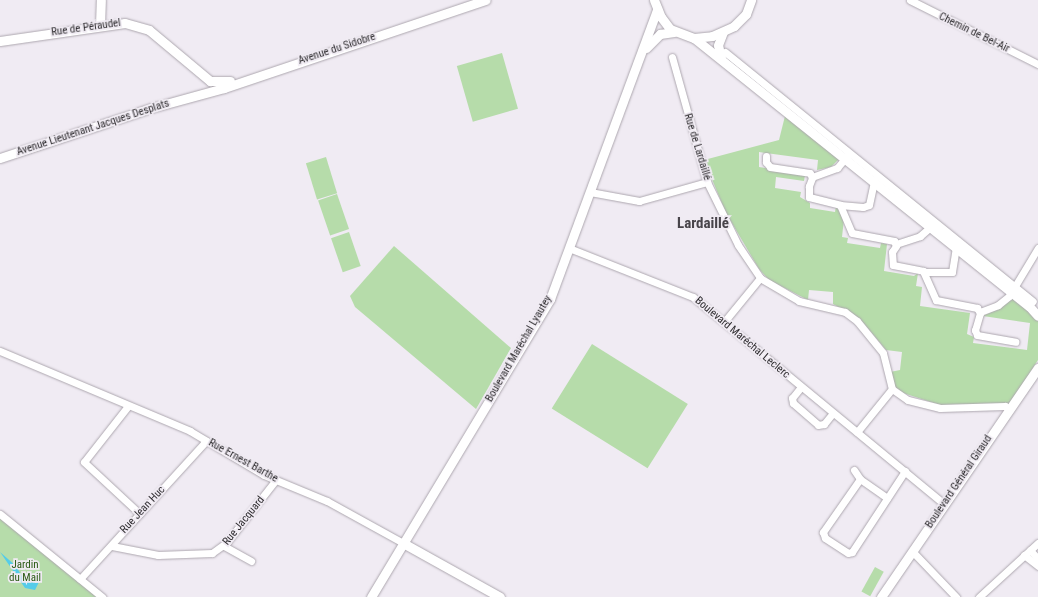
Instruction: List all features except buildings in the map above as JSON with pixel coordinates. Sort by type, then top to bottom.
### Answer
[{"type":"street","points":[[100,25],[101,0]]},
{"type":"street","name":"Avenue du Sidobre","points":[[187,97],[218,90],[251,76],[486,0]]},
{"type":"street","points":[[694,38],[723,32],[740,21],[751,0]]},
{"type":"street","name":"Chemin de Bel-Air","points":[[910,0],[1038,64]]},
{"type":"street","points":[[656,4],[665,24],[674,32]]},
{"type":"street","name":"Boulevard Maréchal Lyautey","points":[[403,543],[542,314],[569,248],[643,53],[656,4]]},
{"type":"street","name":"Rue de Péraudel","points":[[0,41],[100,25],[125,23],[149,30],[203,76],[221,83],[251,76]]},
{"type":"street","points":[[643,53],[656,37],[663,33],[674,32],[694,38],[723,55],[1013,289],[1037,313]]},
{"type":"street","points":[[723,32],[718,45],[723,55]]},
{"type":"street","name":"Rue de Lardaillé","points":[[672,56],[707,182],[736,240],[760,278],[799,301],[845,312],[857,321],[883,353],[892,389]]},
{"type":"street","points":[[187,97],[201,90],[203,76]]},
{"type":"street","name":"Avenue Lieutenant Jacques Desplats","points":[[0,158],[187,97]]},
{"type":"street","points":[[812,177],[837,168],[847,155]]},
{"type":"street","points":[[847,155],[874,181],[933,225],[956,247],[1013,289],[1033,301]]},
{"type":"street","points":[[766,156],[766,162],[770,167],[806,172],[812,177]]},
{"type":"street","points":[[812,177],[809,186],[809,198],[840,205],[863,207],[870,205],[874,181]]},
{"type":"street","points":[[590,192],[639,201],[707,182]]},
{"type":"street","points":[[840,205],[852,233],[891,240],[896,244]]},
{"type":"street","points":[[933,225],[920,236],[896,244],[892,252],[892,265],[924,272],[952,272],[956,247]]},
{"type":"street","name":"Boulevard Maréchal Leclerc","points":[[569,248],[690,295],[944,504]]},
{"type":"street","points":[[980,312],[1002,303],[1013,289],[1038,248]]},
{"type":"street","points":[[924,272],[936,300],[973,306],[980,312]]},
{"type":"street","points":[[724,322],[760,278]]},
{"type":"street","points":[[980,312],[975,330],[977,335],[1015,342]]},
{"type":"street","name":"Rue Ernest Barthe","points":[[0,351],[206,441],[275,480],[327,500],[500,597]]},
{"type":"street","name":"Boulevard Général Giraud","points":[[880,597],[1038,368]]},
{"type":"street","points":[[801,387],[792,398],[792,403],[818,425],[824,424],[833,413]]},
{"type":"street","points":[[857,432],[892,389],[908,400],[934,407],[1005,406],[1009,409]]},
{"type":"street","points":[[128,406],[84,462],[140,514]]},
{"type":"street","name":"Rue Jean Huc","points":[[80,579],[112,546],[206,441]]},
{"type":"street","points":[[854,470],[860,479],[887,498]]},
{"type":"street","points":[[860,479],[823,534],[846,552],[852,552],[905,471]]},
{"type":"street","name":"Rue Jacquard","points":[[112,546],[169,555],[212,553],[224,546],[275,480]]},
{"type":"street","points":[[0,514],[102,597]]},
{"type":"street","points":[[364,597],[394,552],[403,543]]},
{"type":"street","points":[[372,597],[403,543]]},
{"type":"street","points":[[978,597],[1038,543]]},
{"type":"street","points":[[224,546],[251,561]]},
{"type":"street","points":[[1030,550],[1038,559]]},
{"type":"street","points":[[912,551],[956,597]]},
{"type":"street","points":[[1024,555],[1038,566]]},
{"type":"green space","points":[[502,53],[518,109],[473,122],[457,66]]},
{"type":"green space","points":[[785,116],[839,159],[831,167],[817,170],[818,160],[759,152],[759,167],[805,175],[804,181],[776,177],[775,188],[801,192],[800,197],[810,203],[810,208],[835,212],[836,206],[844,219],[842,237],[848,238],[847,243],[880,248],[881,243],[887,244],[884,271],[914,276],[918,273],[916,286],[922,287],[920,306],[970,313],[967,334],[974,337],[973,343],[1027,350],[1030,323],[983,316],[1003,306],[1012,296],[1034,315],[1038,321],[1038,360],[1010,404],[940,405],[903,393],[895,387],[890,372],[900,370],[902,352],[886,350],[860,319],[833,304],[833,292],[809,290],[808,300],[769,280],[759,269],[726,213],[704,160],[779,140]]},
{"type":"green space","points":[[326,157],[337,193],[317,199],[306,163]]},
{"type":"green space","points":[[337,194],[349,229],[330,235],[318,201]]},
{"type":"green space","points":[[349,232],[361,266],[343,272],[331,238]]},
{"type":"green space","points":[[394,246],[511,348],[476,409],[355,307],[350,296]]},
{"type":"green space","points":[[592,344],[688,404],[648,468],[552,408]]},
{"type":"green space","name":"Jardin du Mail","points":[[0,518],[39,550],[97,597],[0,597]]},
{"type":"green space","points":[[875,567],[884,572],[870,596],[861,591]]},
{"type":"water","points":[[0,552],[16,566],[24,580],[31,575],[41,578],[35,590],[25,588]]},
{"type":"district","name":"Lardaillé","points":[[703,224]]}]
